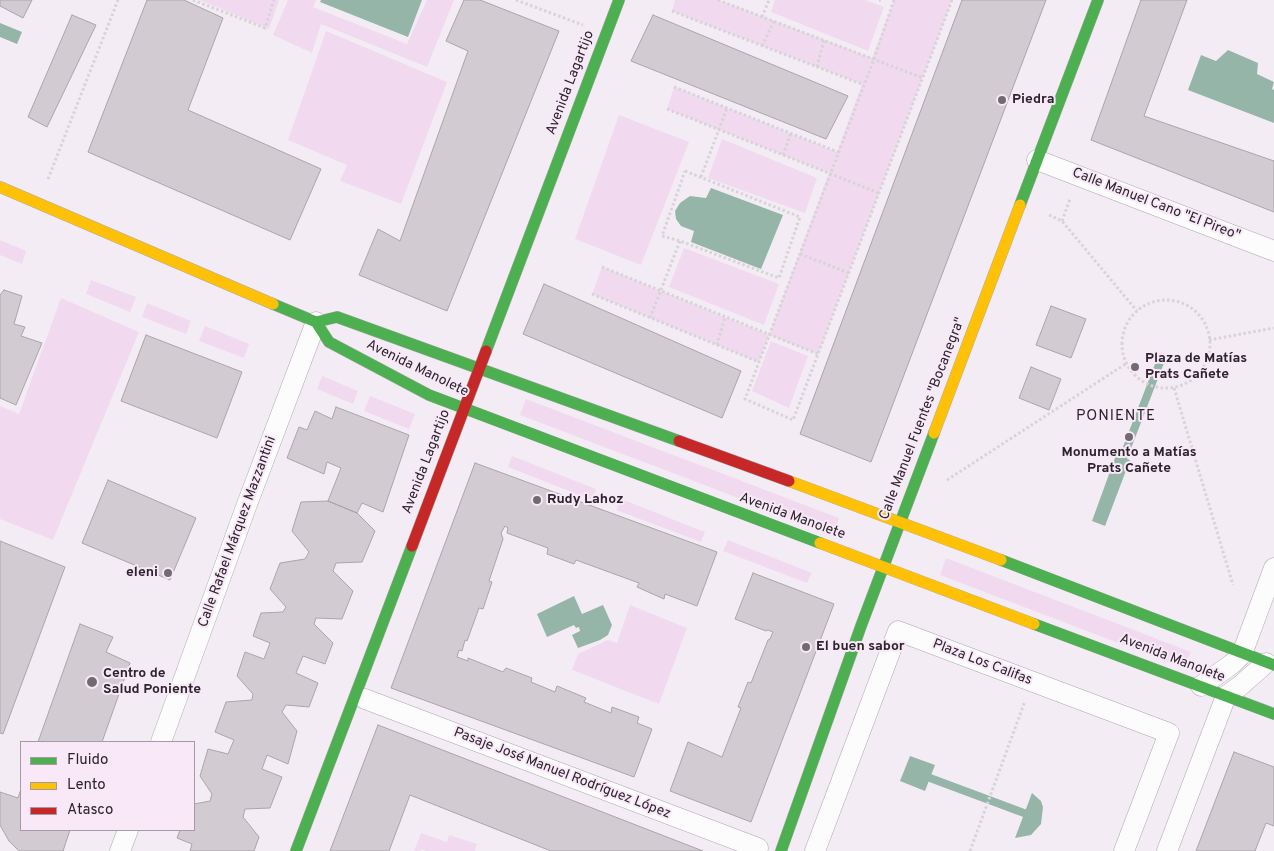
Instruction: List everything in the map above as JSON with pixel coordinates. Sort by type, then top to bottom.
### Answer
[{"type":"main road","name":"Avenida Lagartijo","points":[[296,851],[464,409],[478,367],[619,0]]},
{"type":"main road","name":"Calle Manuel Fuentes \"Bocanegra\"","points":[[781,851],[855,643],[1098,0]]},
{"type":"main road","points":[[0,187],[316,322]]},
{"type":"main road","name":"Avenida Manolete","points":[[1270,664],[943,538],[478,367],[338,317],[316,322],[329,342],[429,395],[1274,714]]},
{"type":"street","name":"Calle Manuel Cano \"El Pireo\"","points":[[1037,160],[1274,251]]},
{"type":"street","name":"Calle Rafael Márquez Mazzantini","points":[[161,741],[316,322]]},
{"type":"street","points":[[1202,686],[1232,664],[1242,654],[1274,568]]},
{"type":"street","name":"Plaza Los Califas","points":[[815,851],[898,631],[1168,733],[1124,851]]},
{"type":"street","points":[[1167,851],[1226,696],[1270,664]]},
{"type":"street","name":"Pasaje José Manuel Rodríguez López","points":[[365,699],[758,848]]},
{"type":"street","points":[[120,851],[128,831]]},
{"type":"path","points":[[38,203],[118,0]]},
{"type":"path","points":[[193,0],[265,28],[274,0]]},
{"type":"path","points":[[516,0],[606,34]]},
{"type":"path","points":[[718,0],[923,78]]},
{"type":"path","points":[[762,17],[769,0]]},
{"type":"path","points":[[894,0],[874,59],[745,399],[793,420],[952,0]]},
{"type":"path","points":[[672,11],[864,85]]},
{"type":"path","points":[[762,46],[774,21]]},
{"type":"path","points":[[816,67],[824,40]]},
{"type":"path","points":[[674,87],[838,152]]},
{"type":"path","points":[[701,177],[727,108]]},
{"type":"path","points":[[667,109],[879,193]]},
{"type":"path","points":[[783,155],[791,133]]},
{"type":"path","points":[[686,171],[701,177],[800,217],[779,278],[662,236],[686,171]]},
{"type":"path","points":[[1062,221],[1070,199]]},
{"type":"path","points":[[1049,216],[1062,221],[1137,311]]},
{"type":"path","points":[[650,318],[680,241]]},
{"type":"path","points":[[800,254],[849,273]]},
{"type":"path","points":[[602,267],[818,354]]},
{"type":"path","points":[[592,294],[759,362]]},
{"type":"path","points":[[1163,300],[1178,302],[1191,308],[1202,319],[1208,332],[1209,340],[1210,347],[1207,361],[1199,374],[1188,383],[1174,388],[1159,388],[1146,383],[1134,374],[1127,364],[1122,349],[1123,335],[1128,322],[1137,311],[1149,303],[1163,300]]},
{"type":"path","points":[[717,345],[725,317]]},
{"type":"path","points":[[1209,340],[1274,328]]},
{"type":"path","points":[[947,480],[1127,364]]},
{"type":"path","points":[[1174,388],[1234,585]]},
{"type":"path","points":[[970,851],[1032,682]]},
{"type":"shaded area","points":[[200,0],[279,0],[269,29]]},
{"type":"shaded area","points":[[288,0],[316,0],[313,7],[407,44],[427,0],[454,0],[427,67],[321,24],[312,53],[273,35]]},
{"type":"shaded area","points":[[321,0],[422,0],[408,37],[320,2]]},
{"type":"shaded area","points":[[675,0],[718,0],[872,58],[894,0],[952,0],[818,354],[769,335],[829,173],[667,109],[674,87],[837,152],[862,84],[672,11]]},
{"type":"shaded area","points":[[775,0],[865,0],[884,7],[868,51],[771,12]]},
{"type":"shaded area","points":[[0,23],[22,32],[17,44],[0,37]]},
{"type":"shaded area","points":[[326,31],[447,82],[401,204],[340,181],[347,165],[288,140]]},
{"type":"shaded area","points":[[1228,50],[1258,63],[1257,74],[1274,82],[1272,89],[1274,90],[1274,123],[1188,90],[1201,55],[1216,61]]},
{"type":"shaded area","points":[[619,115],[689,142],[641,265],[575,239]]},
{"type":"shaded area","points":[[722,139],[817,178],[805,213],[708,178]]},
{"type":"shaded area","points":[[711,188],[783,215],[761,269],[691,242],[694,231],[681,226],[676,219],[675,211],[680,203],[690,196],[706,198]]},
{"type":"shaded area","points":[[0,240],[26,251],[22,264],[0,255]]},
{"type":"shaded area","points":[[684,248],[779,284],[764,325],[669,287]]},
{"type":"shaded area","points":[[602,267],[769,335],[759,362],[592,294]]},
{"type":"shaded area","points":[[91,280],[136,297],[130,312],[86,294]]},
{"type":"shaded area","points":[[61,298],[139,332],[53,540],[0,519],[0,406],[19,414]]},
{"type":"shaded area","points":[[147,303],[191,321],[186,334],[142,317]]},
{"type":"shaded area","points":[[205,326],[249,344],[244,358],[199,341]]},
{"type":"shaded area","points":[[771,341],[808,356],[789,408],[752,391]]},
{"type":"shaded area","points":[[322,376],[358,391],[353,404],[317,389]]},
{"type":"shaded area","points":[[370,396],[415,414],[409,429],[364,411]]},
{"type":"shaded area","points":[[526,399],[839,518],[833,534],[520,415]]},
{"type":"shaded area","points":[[1116,455],[1130,460],[1105,526],[1092,521]]},
{"type":"shaded area","points":[[512,456],[596,489],[592,500],[508,467]]},
{"type":"shaded area","points":[[621,499],[705,532],[701,542],[616,510]]},
{"type":"shaded area","points":[[728,540],[812,573],[807,583],[723,551]]},
{"type":"shaded area","points":[[946,558],[1191,652],[1184,668],[940,575]]},
{"type":"shaded area","points":[[574,596],[582,614],[603,605],[612,625],[608,635],[578,648],[572,635],[580,631],[579,627],[576,628],[574,625],[547,637],[537,614]]},
{"type":"shaded area","points":[[630,605],[687,628],[659,704],[572,670],[578,654],[608,640],[617,643]]},
{"type":"shaded area","points":[[910,756],[935,765],[925,791],[900,781]]},
{"type":"shaded area","points":[[1032,793],[1041,801],[1043,807],[1041,824],[1031,835],[1015,838]]},
{"type":"shaded area","points":[[421,833],[447,842],[449,835],[477,844],[475,851],[426,851],[422,849],[421,851],[414,851]]},
{"type":"building","points":[[0,0],[32,0],[23,18],[0,6]]},
{"type":"building","points":[[147,0],[184,0],[223,18],[188,110],[321,169],[290,240],[88,152]]},
{"type":"building","points":[[464,0],[480,0],[559,31],[447,311],[359,275],[378,229],[400,241],[468,51],[446,41]]},
{"type":"building","points":[[962,0],[1046,0],[871,462],[800,434]]},
{"type":"building","points":[[1141,0],[1187,0],[1144,116],[1274,161],[1274,212],[1091,140]]},
{"type":"building","points":[[72,15],[96,25],[47,127],[28,117]]},
{"type":"building","points":[[653,15],[848,96],[826,139],[631,61]]},
{"type":"building","points":[[544,284],[741,371],[722,418],[523,334]]},
{"type":"building","points":[[4,290],[22,296],[14,324],[25,327],[21,336],[42,343],[16,405],[0,398],[0,295]]},
{"type":"building","points":[[1051,306],[1086,319],[1071,358],[1036,345]]},
{"type":"building","points":[[146,335],[242,372],[217,438],[121,401]]},
{"type":"building","points":[[1031,367],[1061,379],[1049,410],[1019,398]]},
{"type":"building","points":[[336,407],[409,435],[383,512],[362,503],[357,513],[328,501],[341,468],[327,462],[324,474],[287,458],[299,427],[307,430],[315,411],[332,419]]},
{"type":"building","points":[[475,463],[717,552],[697,606],[665,594],[664,599],[637,587],[639,583],[576,560],[574,564],[547,554],[548,548],[507,533],[508,528],[505,526],[501,533],[503,539],[489,581],[492,582],[483,609],[479,608],[467,641],[465,640],[462,651],[459,650],[457,657],[468,661],[468,658],[503,672],[506,668],[532,678],[531,682],[555,692],[557,686],[586,698],[584,702],[611,713],[612,707],[639,717],[637,723],[652,729],[634,777],[391,688]]},
{"type":"building","points":[[108,480],[196,518],[170,580],[82,543]]},
{"type":"building","points":[[328,501],[357,513],[375,531],[362,562],[336,563],[333,571],[353,591],[342,619],[316,618],[314,624],[333,643],[325,664],[303,656],[296,673],[318,683],[309,707],[286,705],[282,712],[297,731],[288,764],[267,755],[262,769],[282,777],[270,808],[245,809],[243,817],[259,837],[254,851],[190,851],[192,844],[177,838],[180,831],[195,831],[195,804],[210,801],[212,794],[200,776],[208,749],[228,754],[234,740],[215,732],[226,702],[252,700],[253,694],[237,676],[245,652],[264,659],[270,643],[253,636],[261,613],[283,612],[286,607],[270,589],[280,563],[305,559],[309,552],[292,531],[301,502]]},
{"type":"building","points":[[0,541],[65,567],[3,734],[0,733]]},
{"type":"building","points":[[753,573],[834,604],[751,822],[670,791],[688,742],[722,757],[741,708],[738,707],[748,682],[751,683],[773,632],[735,619]]},
{"type":"building","name":"Centro de Salud Poniente","points":[[80,624],[113,637],[106,652],[130,663],[102,741],[38,741]]},
{"type":"building","points":[[378,725],[703,851],[551,851],[410,795],[389,851],[330,851]]},
{"type":"building","points":[[1234,752],[1274,767],[1274,826],[1266,823],[1255,851],[1196,851]]},
{"type":"building","points":[[0,792],[18,798],[20,792],[20,831],[70,831],[63,851],[19,851],[9,841],[0,825]]},
{"type":"waterway","points":[[1123,458],[1162,357]]},
{"type":"waterway","points":[[930,778],[1024,813]]},
{"type":"traffic: fast","points":[[486,351],[619,0]]},
{"type":"traffic: fast","points":[[1020,205],[1098,0]]},
{"type":"traffic: fast","points":[[273,304],[316,322],[329,342],[429,395],[820,543]]},
{"type":"traffic: fast","points":[[316,322],[337,317],[679,441]]},
{"type":"traffic: fast","points":[[781,851],[861,626],[934,433]]},
{"type":"traffic: fast","points":[[296,851],[412,546]]},
{"type":"traffic: fast","points":[[1001,560],[1274,665]]},
{"type":"traffic: fast","points":[[1034,624],[1274,714]]},
{"type":"traffic: slow","points":[[0,187],[273,304]]},
{"type":"traffic: slow","points":[[934,433],[1020,205]]},
{"type":"traffic: slow","points":[[789,481],[1001,560]]},
{"type":"traffic: slow","points":[[820,543],[1034,624]]},
{"type":"traffic: jam","points":[[412,546],[486,351]]},
{"type":"traffic: jam","points":[[679,441],[789,481]]},
{"type":"place","name":"Piedra","points":[[1002,100]]},
{"type":"place","name":"Plaza de Matías Prats Cañete","points":[[1135,367]]},
{"type":"place","name":"Monumento a Matías Prats Cañete","points":[[1129,437]]},
{"type":"place","name":"Rudy Lahoz","points":[[537,500]]},
{"type":"place","name":"eleni","points":[[168,573]]},
{"type":"place","name":"El buen sabor","points":[[806,647]]},
{"type":"place","name":"Centro de Salud Poniente","points":[[92,682]]},
{"type":"district","name":"PONIENTE","points":[[1116,417]]}]
